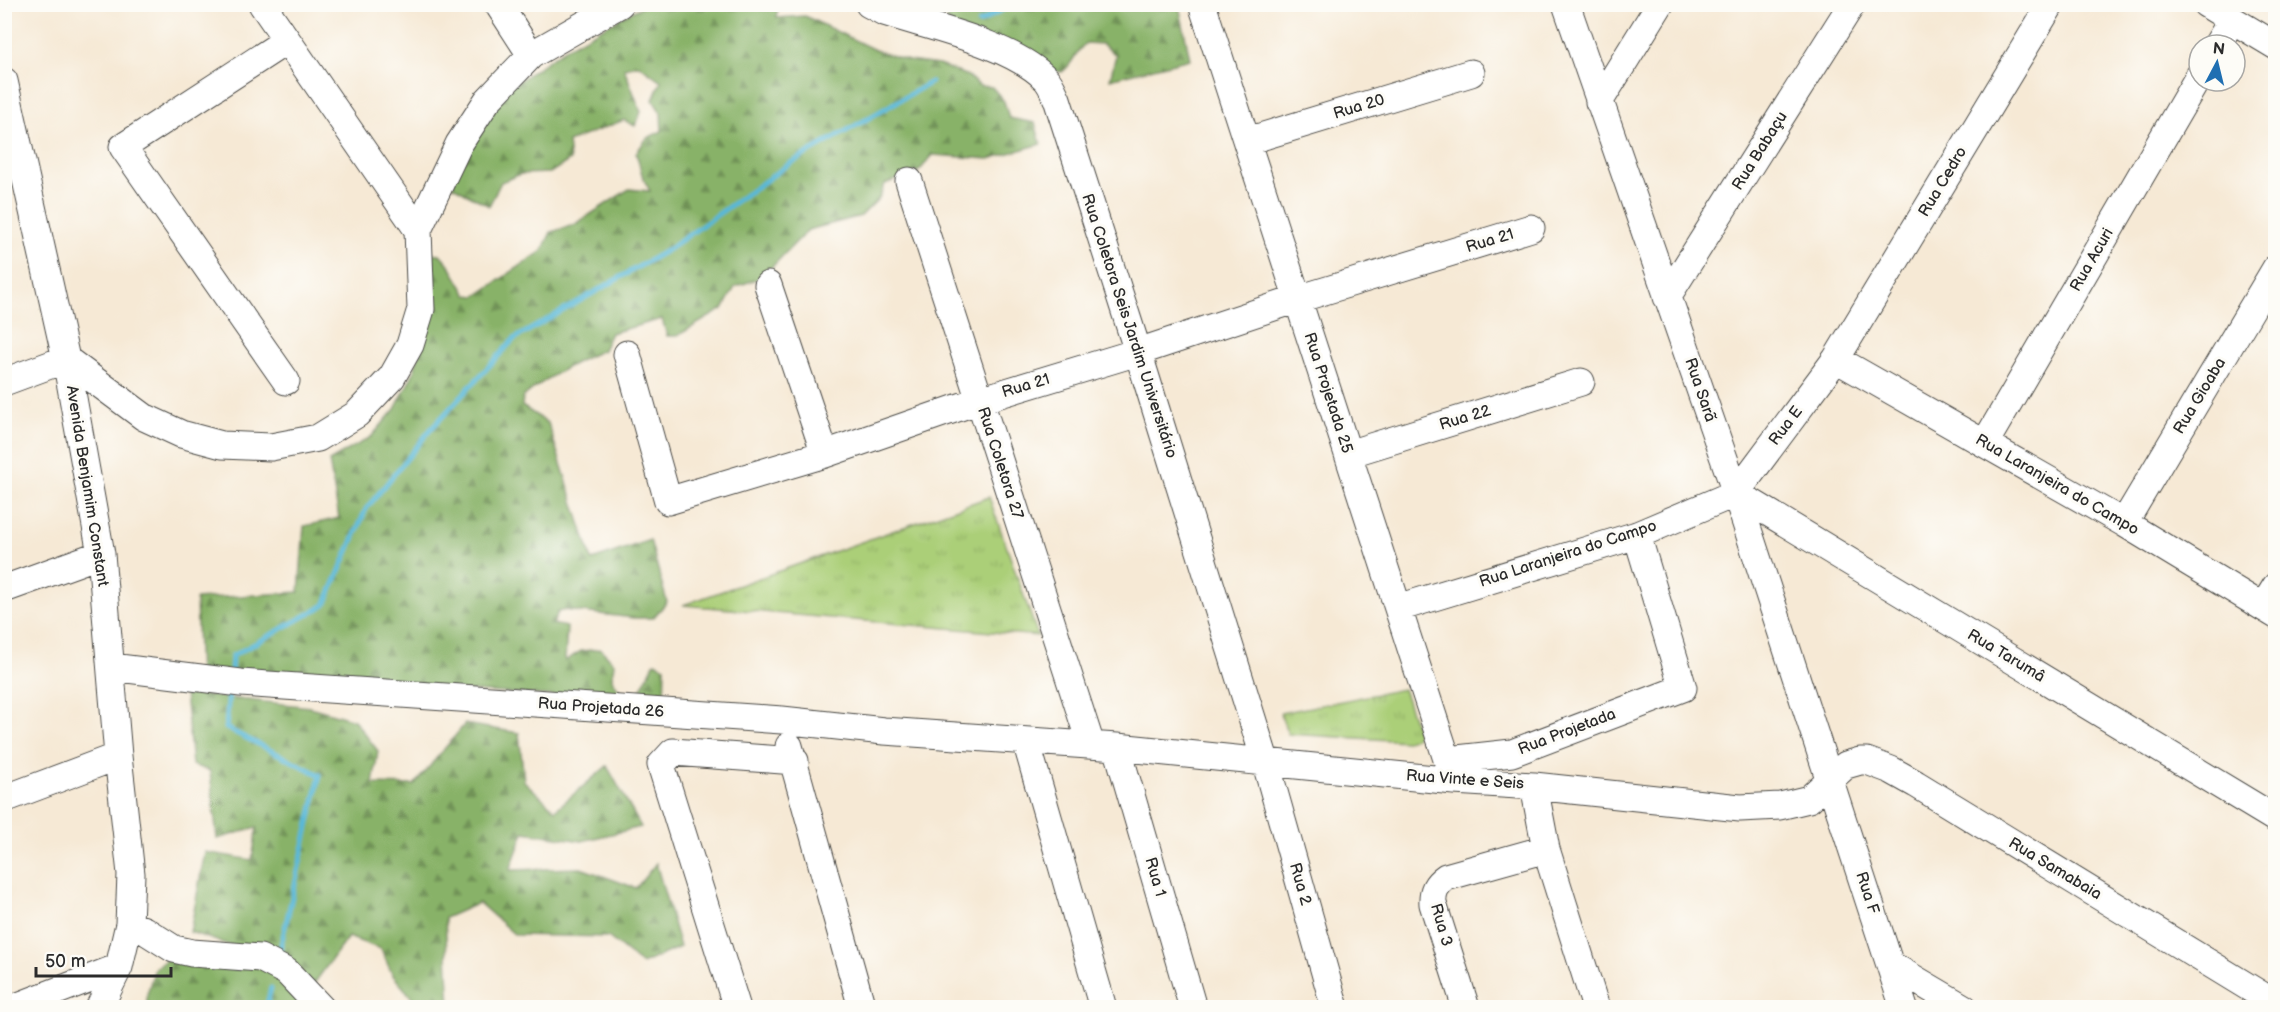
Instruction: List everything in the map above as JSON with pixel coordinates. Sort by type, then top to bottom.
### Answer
[{"type":"street","points":[[262,4],[418,230]]},
{"type":"street","points":[[498,4],[531,55]]},
{"type":"street","points":[[4,382],[66,359],[144,417],[181,434],[232,446],[271,447],[318,438],[357,414],[392,376],[410,345],[421,309],[418,230],[459,144],[487,101],[531,55],[620,4]]},
{"type":"street","name":"Rua Coletora Seis Jardim Universitário","points":[[868,4],[884,12],[1003,50],[1033,67],[1048,81],[1057,99],[1138,352],[1265,760]]},
{"type":"street","name":"Rua Projetada 25","points":[[1202,4],[1451,770]]},
{"type":"street","name":"Rua Sarã","points":[[1566,4],[1736,494],[1830,778]]},
{"type":"street","points":[[1599,102],[1660,4]]},
{"type":"street","name":"Rua Babaçu","points":[[1667,297],[1852,4]]},
{"type":"street","name":"Rua Cedro","points":[[1836,359],[2051,4]]},
{"type":"street","points":[[2206,4],[2276,46]]},
{"type":"street","points":[[2224,33],[2232,20]]},
{"type":"street","points":[[286,41],[123,147],[286,381]]},
{"type":"street","name":"Rua 20","points":[[1246,141],[1471,73]]},
{"type":"street","name":"Avenida Benjamim Constant","points":[[4,81],[14,171],[66,359],[101,554],[130,874],[129,924],[119,967],[99,1008]]},
{"type":"street","name":"Rua Acuri","points":[[1985,443],[2189,93]]},
{"type":"street","name":"Rua Coletora 27","points":[[909,181],[1091,745]]},
{"type":"street","name":"Rua 21","points":[[627,354],[668,501],[825,453],[980,400],[1138,352],[1298,299],[1531,228]]},
{"type":"street","name":"Rua Gioaba","points":[[2124,523],[2276,268]]},
{"type":"street","points":[[768,285],[825,453]]},
{"type":"street","name":"Rua Laranjeira do Campo","points":[[1836,359],[2124,523],[2271,603]]},
{"type":"street","name":"Rua E","points":[[1736,494],[1836,359]]},
{"type":"street","name":"Rua 22","points":[[1348,454],[1581,382]]},
{"type":"street","name":"Rua Laranjeira do Campo","points":[[1398,608],[1637,535],[1736,494]]},
{"type":"street","name":"Rua Tarumâ","points":[[1736,494],[2276,819]]},
{"type":"street","name":"Rua Projetada","points":[[1451,770],[1512,753],[1683,688],[1637,535]]},
{"type":"street","points":[[4,589],[101,554]]},
{"type":"street","name":"Rua Projetada 26","points":[[111,667],[230,682],[782,720],[884,731],[1091,745]]},
{"type":"street","points":[[782,720],[862,1008]]},
{"type":"street","points":[[1026,741],[1103,1008]]},
{"type":"street","name":"Rua Vinte e Seis","points":[[1091,745],[1265,760],[1284,765],[1451,770],[1534,786],[1740,808],[1762,808],[1809,799],[1830,778]]},
{"type":"street","name":"Rua 1","points":[[1117,747],[1192,1008]]},
{"type":"street","points":[[737,1008],[661,765],[673,752],[795,761]]},
{"type":"street","points":[[4,799],[118,756]]},
{"type":"street","name":"Rua 2","points":[[1265,760],[1335,1008]]},
{"type":"street","name":"Rua Samabaia","points":[[1830,778],[1846,765],[1860,761],[1867,761],[1891,770],[2276,1004]]},
{"type":"street","name":"Rua F","points":[[1830,778],[1904,1008]]},
{"type":"street","points":[[1534,786],[1546,849],[1596,1008]]},
{"type":"street","name":"Rua 3","points":[[1466,1008],[1433,903],[1434,889],[1446,877],[1546,849]]},
{"type":"street","points":[[129,924],[144,930],[174,949],[192,953],[260,958],[287,972],[321,1008]]},
{"type":"street","points":[[1891,964],[1964,1008]]},
{"type":"street","points":[[13,1008],[119,967]]},
{"type":"green space","points":[[644,5],[778,5],[777,18],[805,16],[875,50],[909,61],[939,65],[968,76],[980,86],[992,87],[1004,101],[1009,118],[1035,123],[1041,144],[989,159],[933,155],[919,171],[885,184],[879,198],[861,216],[808,230],[762,277],[735,287],[723,309],[677,336],[667,336],[662,319],[611,333],[603,350],[562,371],[523,397],[522,406],[548,423],[592,560],[650,540],[667,602],[653,618],[564,610],[558,612],[553,624],[567,627],[565,661],[581,651],[601,649],[614,663],[612,679],[621,693],[637,696],[655,662],[665,667],[664,702],[199,676],[196,599],[299,592],[304,526],[339,518],[329,461],[371,437],[395,409],[414,372],[422,342],[428,253],[440,254],[467,295],[476,296],[542,251],[551,232],[574,225],[629,189],[650,191],[643,178],[636,153],[647,138],[662,131],[661,113],[653,100],[661,81],[639,65],[624,68],[641,112],[635,126],[624,120],[568,142],[570,160],[550,173],[521,174],[501,182],[489,206],[453,186],[456,168],[506,90],[566,48]]},
{"type":"green space","points":[[960,5],[1181,5],[1180,10],[1190,59],[1110,79],[1116,55],[1102,44],[1086,43],[1062,72],[1047,70],[946,24],[949,13]]},
{"type":"green space","points":[[989,497],[1038,636],[683,605]]},
{"type":"green space","points":[[1403,689],[1418,732],[1415,738],[1407,741],[1288,734],[1280,713]]},
{"type":"green space","points":[[185,693],[310,707],[354,720],[378,751],[373,784],[414,785],[465,724],[519,733],[524,781],[555,810],[607,766],[641,827],[582,841],[524,832],[510,870],[581,868],[636,888],[656,863],[680,947],[642,964],[608,937],[515,935],[479,903],[445,918],[450,1007],[414,1007],[413,999],[392,974],[381,949],[348,937],[310,989],[314,1007],[147,1008],[147,994],[155,968],[174,954],[256,954],[190,932],[205,852],[252,860],[257,827],[217,839],[210,771],[192,765]]},
{"type":"waterway","points":[[979,23],[1012,4]]},
{"type":"waterway","points":[[231,673],[232,656],[325,605],[366,509],[431,429],[514,339],[669,249],[789,164],[931,82]]},
{"type":"waterway","points":[[229,689],[226,728],[320,775],[278,958]]},
{"type":"waterway","points":[[266,1008],[271,988]]}]
